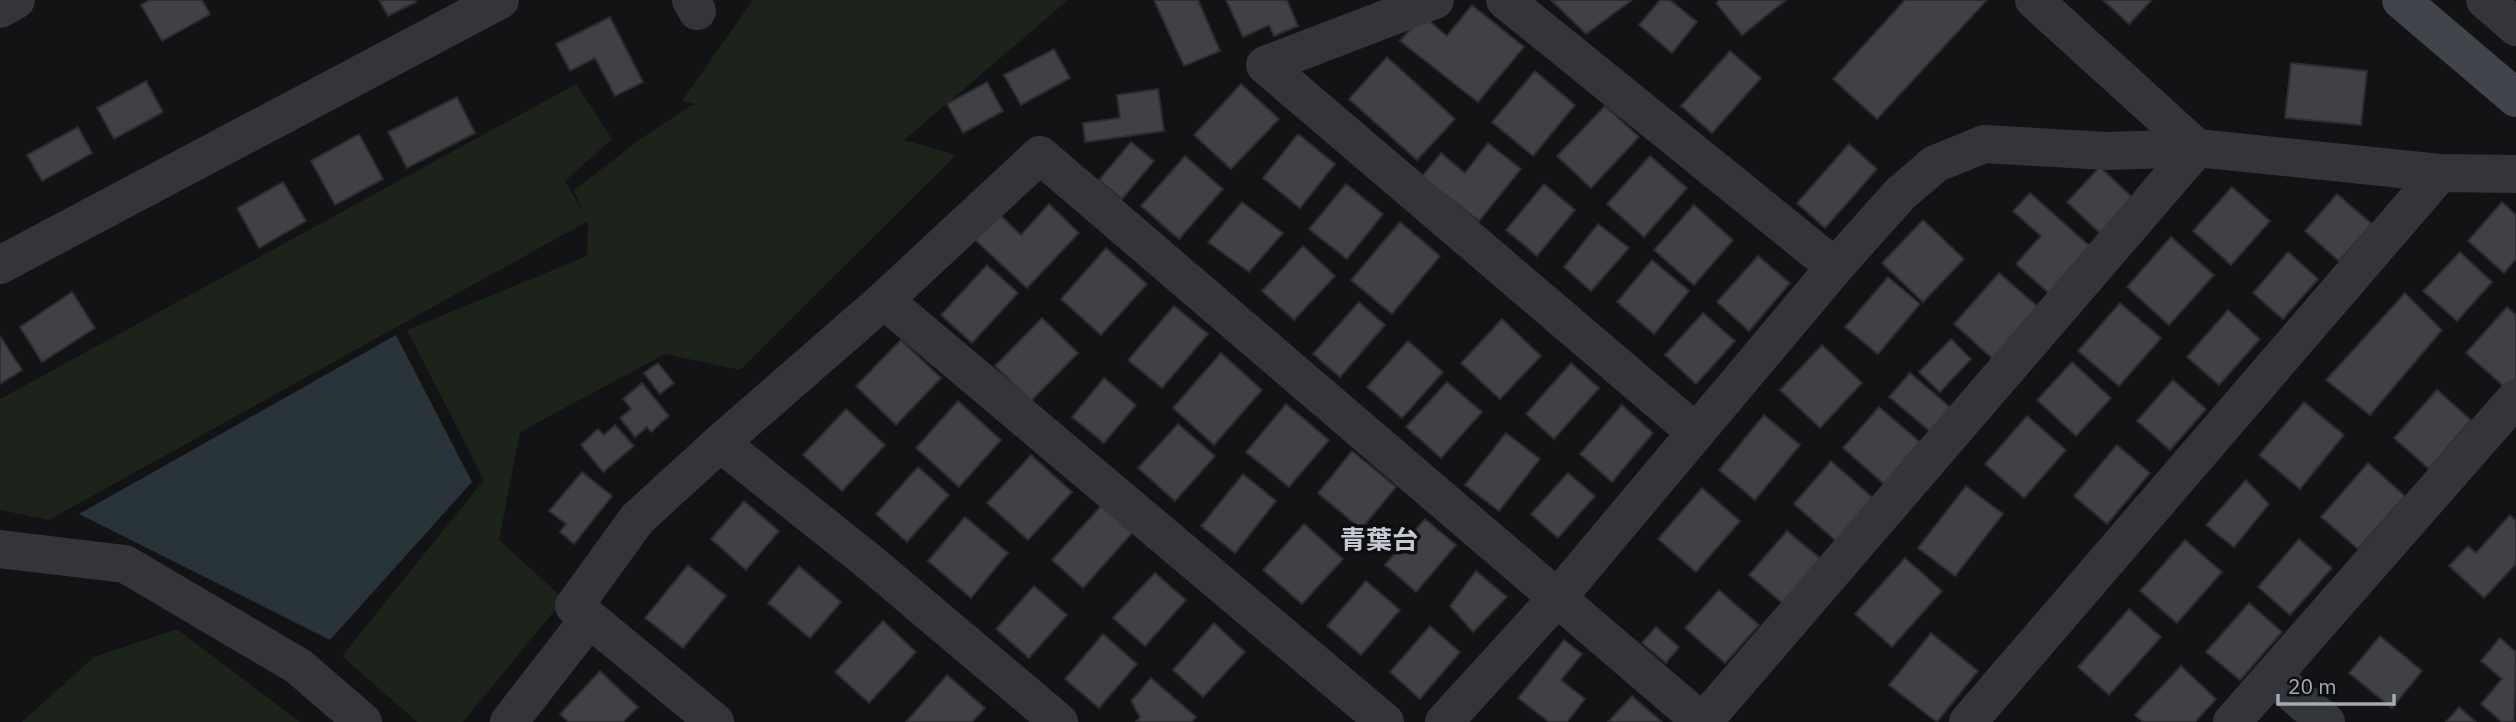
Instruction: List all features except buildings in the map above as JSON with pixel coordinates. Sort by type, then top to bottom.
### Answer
[{"type":"street","points":[[0,9],[16,0]]},
{"type":"street","points":[[0,265],[500,0]]},
{"type":"street","points":[[1435,0],[1265,65],[1694,431]]},
{"type":"street","points":[[1504,0],[1835,267]]},
{"type":"street","points":[[2034,0],[2197,148]]},
{"type":"street","points":[[2401,0],[2516,98]]},
{"type":"street","points":[[2485,0],[2516,27]]},
{"type":"street","points":[[1444,722],[1558,597],[1694,431],[1835,267],[1900,194],[1935,164],[1984,144],[2107,151],[2197,148],[2440,173],[2516,174]]},
{"type":"street","points":[[715,722],[574,606],[637,519],[884,300],[1040,155],[1702,722],[2197,148]]},
{"type":"street","points":[[1968,722],[2440,173]]},
{"type":"street","points":[[884,300],[1385,722]]},
{"type":"street","points":[[2232,722],[2516,398]]},
{"type":"street","points":[[720,443],[867,559],[1059,722]]},
{"type":"street","points":[[0,549],[125,564],[298,666],[363,722]]},
{"type":"street","points":[[509,722],[589,619]]},
{"type":"street","points":[[2272,677],[2326,722]]},
{"type":"shaded area","points":[[753,0],[1068,0],[904,140],[956,155],[740,370],[665,354],[520,432],[499,540],[564,599],[463,722],[417,722],[342,656],[484,480],[407,330],[587,256],[588,221],[49,520],[0,510],[0,399],[576,84],[612,139],[565,181],[583,212],[574,190],[642,138],[692,105],[701,105],[682,101]]},
{"type":"shaded area","points":[[396,335],[472,482],[330,640],[79,514]]},
{"type":"shaded area","points":[[177,629],[300,722],[22,722],[94,657]]},
{"type":"district","name":"青葉台","points":[[1379,539]]}]
